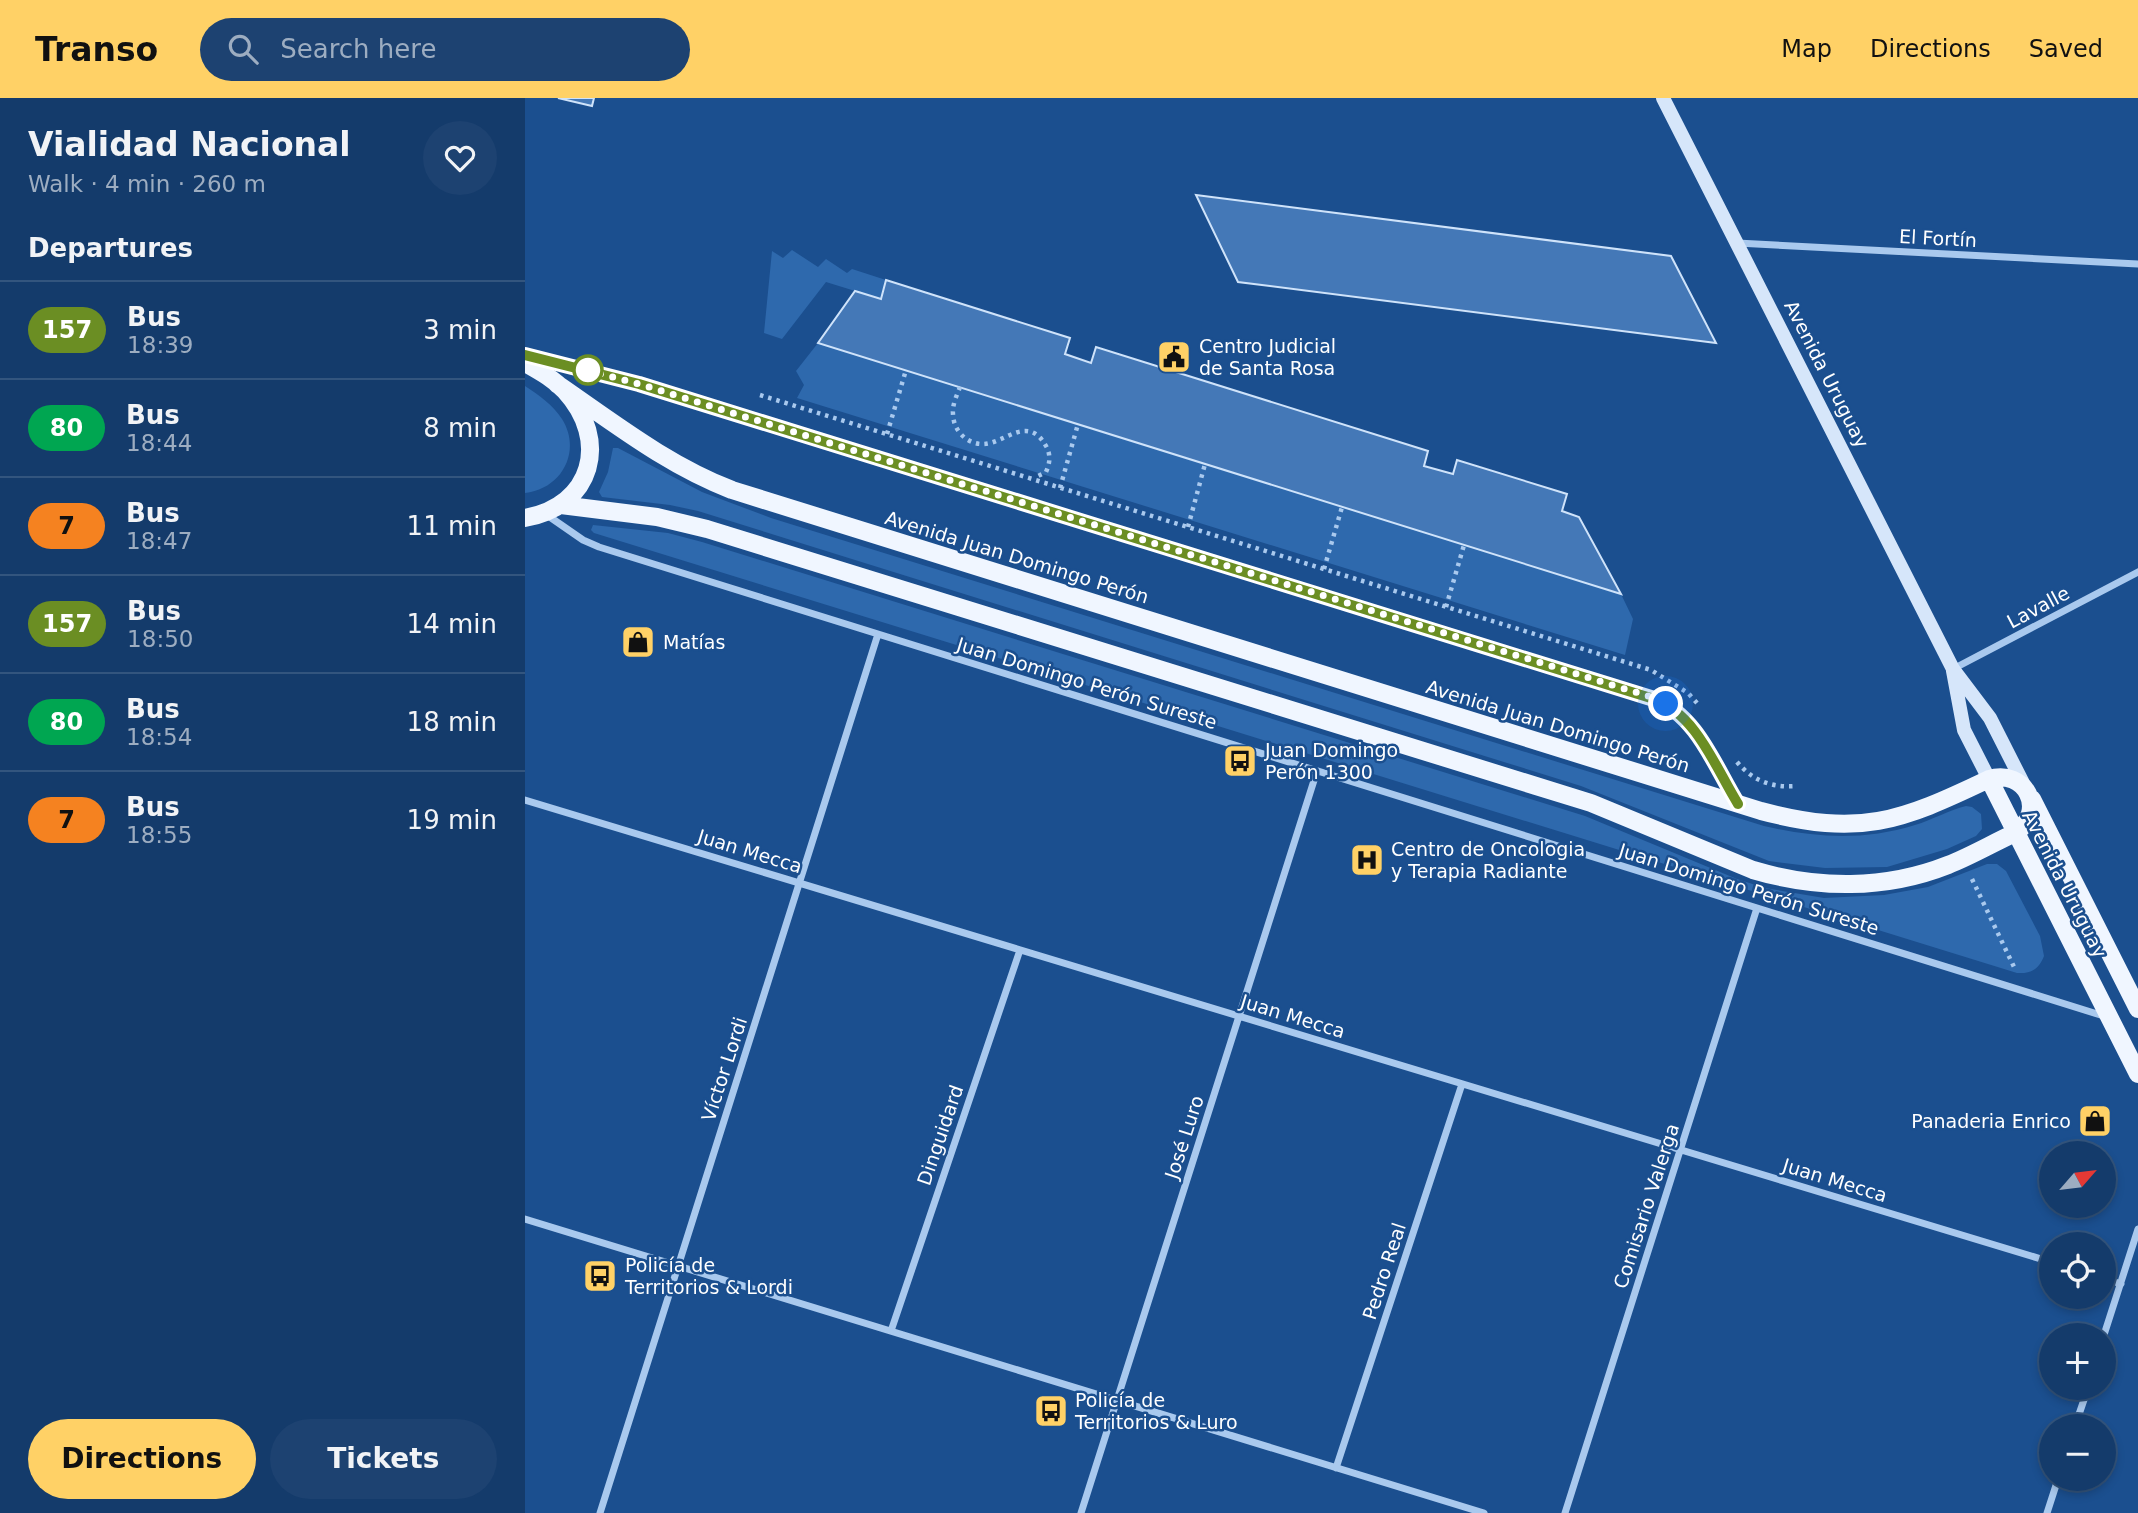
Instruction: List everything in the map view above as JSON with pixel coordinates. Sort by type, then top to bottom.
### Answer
[{"type":"main road","name":"Avenida Uruguay","points":[[1663,98],[1953,669],[1990,718],[2138,1009]]},
{"type":"main road","name":"Avenida Juan Domingo Perón","points":[[525,363],[660,455],[732,490],[1738,804],[1811,823],[1861,824],[1899,818],[1924,810],[1989,779]]},
{"type":"main road","points":[[530,517],[561,505],[573,496],[582,484],[588,468],[591,453],[584,421],[570,397],[557,384]]},
{"type":"main road","points":[[561,505],[657,517],[707,528],[1591,803],[1753,870],[1781,878],[1839,884],[1909,877],[1949,864],[2015,833],[2024,826],[2029,816],[2031,804],[2028,793],[2010,778],[1989,779]]},
{"type":"main road","name":"Avenida Uruguay","points":[[1953,669],[1964,730],[2138,1074]]},
{"type":"street","name":"El Fortín","points":[[1736,243],[2138,264]]},
{"type":"street","points":[[525,355],[639,384],[1654,699],[1672,708],[1688,721],[1738,804]]},
{"type":"street","name":"Juan Domingo Perón Sureste","points":[[530,517],[599,547],[2109,1017]]},
{"type":"street","name":"Lavalle","points":[[1953,669],[2138,572]]},
{"type":"street","name":"Víctor Lordi","points":[[600,1513],[879,634]]},
{"type":"street","name":"José Luro","points":[[1081,1513],[1317,771]]},
{"type":"street","name":"Juan Mecca","points":[[525,800],[2039,1258]]},
{"type":"street","name":"Comisario Valerga","points":[[1565,1513],[1757,908]]},
{"type":"street","name":"Dinguidard","points":[[891,1331],[1020,950]]},
{"type":"street","name":"Pedro Real","points":[[1336,1468],[1462,1084]]},
{"type":"street","points":[[525,1219],[1484,1513]]},
{"type":"street","points":[[2108,1323],[2138,1229]]},
{"type":"street","points":[[2116,1282],[2121,1284]]},
{"type":"street","points":[[2047,1513],[2054,1491]]},
{"type":"path","points":[[887,434],[906,370]]},
{"type":"path","points":[[960,387],[952,413],[958,432],[966,439],[986,444],[1020,431],[1028,432],[1042,440],[1050,454],[1048,466],[1042,475],[1031,479]]},
{"type":"path","points":[[1060,488],[1078,424]]},
{"type":"path","points":[[1188,527],[1205,464]]},
{"type":"path","points":[[1324,569],[1342,507]]},
{"type":"path","points":[[1446,607],[1464,545]]},
{"type":"path","points":[[1968,872],[2017,973]]},
{"type":"shaded area","points":[[792,250],[818,267],[826,259],[847,273],[852,269],[886,280],[881,299],[826,282],[782,339],[764,333],[772,251],[783,258]]},
{"type":"shaded area","points":[[818,343],[1621,594],[1633,619],[1625,655],[797,398],[804,385],[796,371]]},
{"type":"shaded area","points":[[525,386],[545,401],[562,419],[570,444],[565,466],[558,476],[538,490],[525,493]]},
{"type":"shaded area","points":[[613,448],[618,448],[702,492],[771,518],[1764,826],[1802,833],[1858,836],[1915,825],[1966,806],[1981,814],[1982,829],[1976,836],[1947,849],[1887,867],[1825,868],[1769,861],[1581,786],[698,511],[602,497],[599,492],[608,472]]},
{"type":"shaded area","points":[[593,525],[668,533],[702,542],[1585,816],[1765,888],[1824,898],[1884,895],[1928,887],[1987,864],[1997,864],[2006,871],[2040,936],[2044,956],[2034,970],[2017,973],[594,533],[591,530]]},
{"type":"building","points":[[558,98],[594,98],[592,106]]},
{"type":"building","points":[[1196,195],[1671,256],[1716,343],[1238,282]]},
{"type":"building","points":[[886,280],[1070,338],[1065,354],[1091,363],[1096,347],[1428,451],[1424,466],[1453,474],[1457,460],[1567,494],[1562,511],[1579,517],[1621,594],[818,343],[855,291],[881,299]]},
{"type":"bus line","name":"157","points":[[525,355],[639,384],[1660,701],[1688,721],[1738,804]]},
{"type":"place","name":"Centro Judicial de Santa Rosa","points":[[1174,357]]},
{"type":"place","name":"Matías","points":[[638,642]]},
{"type":"place","name":"Juan Domingo Perón 1300","points":[[1240,761]]},
{"type":"place","name":"Centro de Oncologia y Terapia Radiante","points":[[1367,860]]},
{"type":"place","name":"Panaderia Enrico","points":[[2095,1121]]},
{"type":"place","name":"Policía de Territorios & Lordi","points":[[600,1276]]},
{"type":"place","name":"Policía de Territorios & Luro","points":[[1051,1411]]},
{"type":"route","points":[[588,370],[582,369],[639,384],[1648,696],[1666,704]]}]
